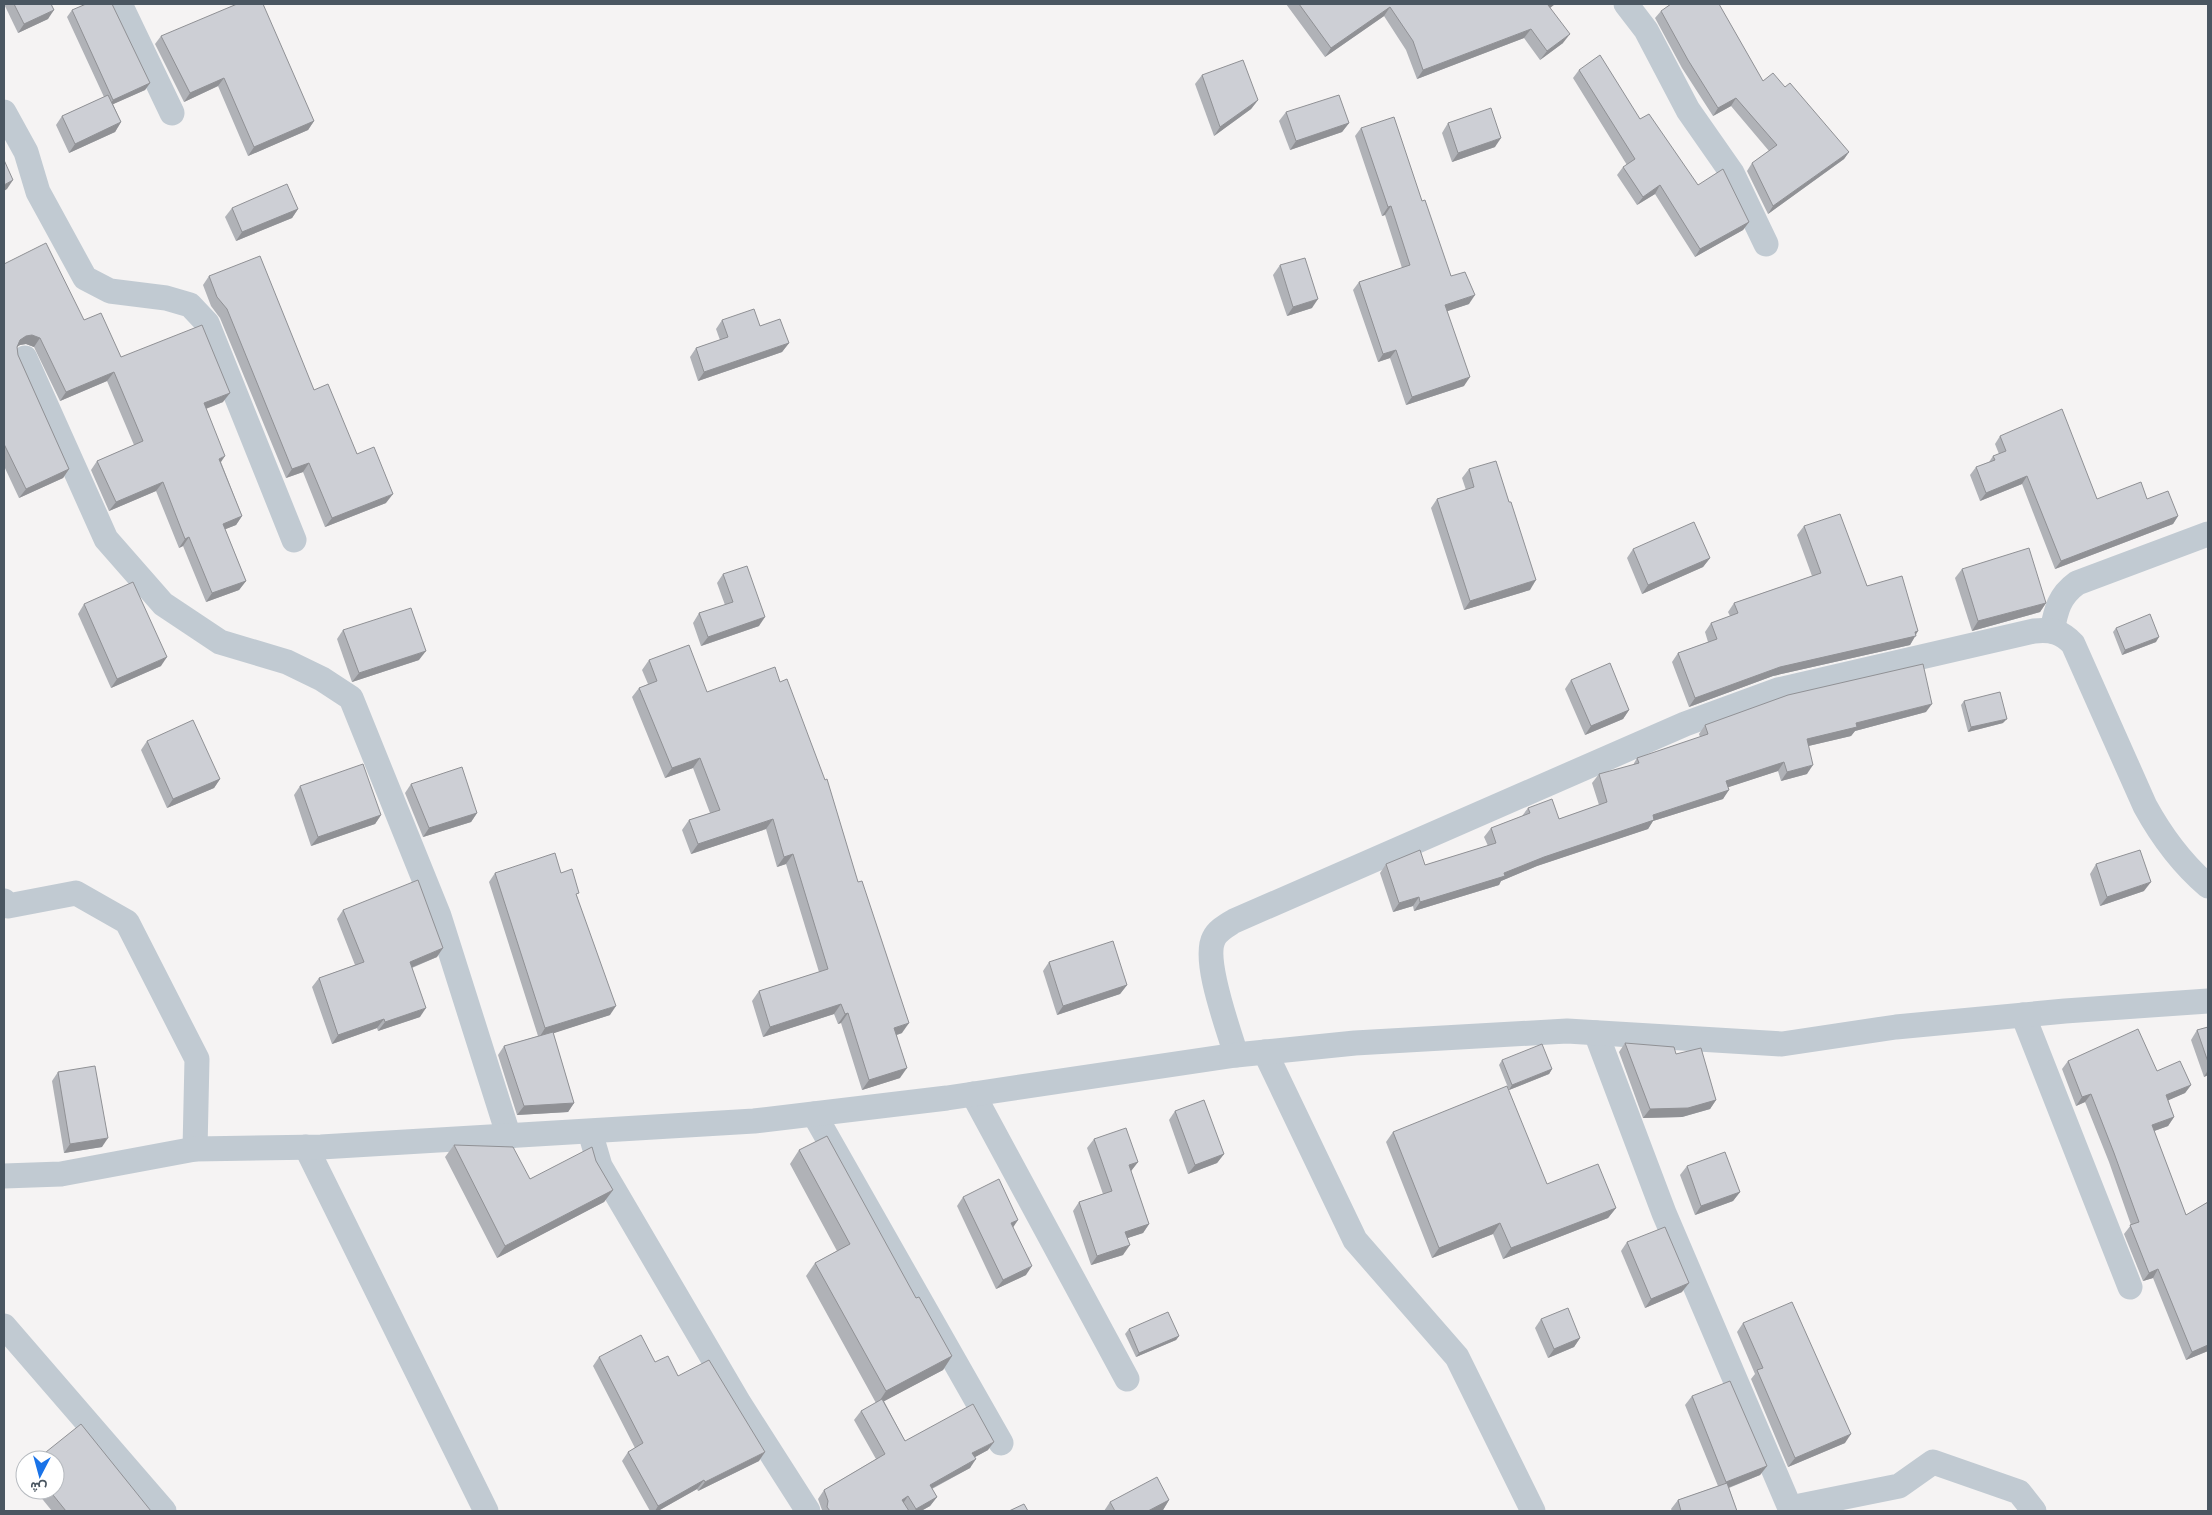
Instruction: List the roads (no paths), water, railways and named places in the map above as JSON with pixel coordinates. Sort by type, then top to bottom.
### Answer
[{"type":"street","points":[[120,4],[172,113]]},
{"type":"street","points":[[1626,4],[1646,30],[1688,110],[1732,173],[1766,244]]},
{"type":"street","points":[[4,112],[26,152],[38,192],[85,278],[110,291],[166,298],[190,305],[207,323],[294,540]]},
{"type":"street","points":[[25,358],[106,539],[163,604],[220,642],[287,662],[322,679],[351,698],[439,916],[509,1137]]},
{"type":"street","points":[[2052,631],[2060,599],[2077,583],[2208,534]]},
{"type":"street","points":[[1236,1055],[1211,968],[1210,952],[1214,938],[1222,928],[1234,921],[1732,705],[1778,690],[2034,631],[2052,631],[2067,637],[2073,644],[2145,806],[2158,830],[2174,852],[2208,886]]},
{"type":"street","points":[[4,902],[8,906],[76,893],[126,922],[197,1059],[195,1150]]},
{"type":"street","points":[[4,1176],[61,1174],[195,1150],[306,1147],[509,1137],[754,1121],[973,1094],[1236,1055],[1355,1043],[1558,1032],[1782,1044],[1896,1027],[2208,1001]]},
{"type":"street","points":[[2023,1015],[2130,1287]]},
{"type":"street","points":[[1596,1033],[1664,1213],[1790,1508],[1899,1486],[1933,1462],[2018,1492],[2034,1511]]},
{"type":"street","points":[[1265,1052],[1355,1240],[1457,1357],[1533,1511]]},
{"type":"street","points":[[973,1094],[1127,1379]]},
{"type":"street","points":[[814,1114],[1001,1443]]},
{"type":"street","points":[[590,1132],[600,1166],[739,1403],[808,1511]]},
{"type":"street","points":[[306,1147],[486,1511]]},
{"type":"street","points":[[4,1326],[164,1511]]}]
